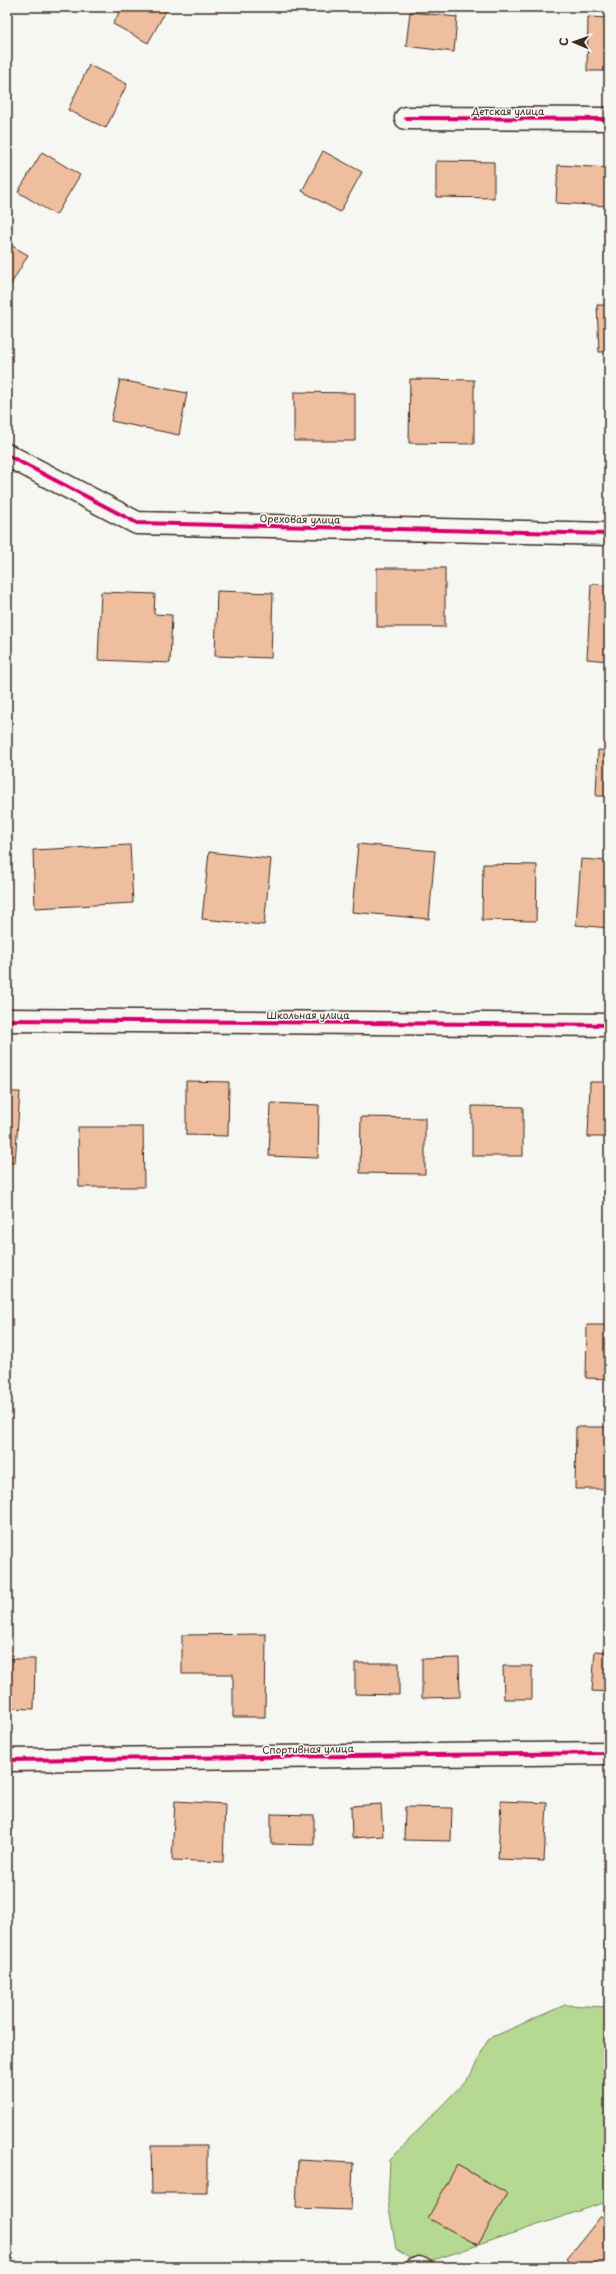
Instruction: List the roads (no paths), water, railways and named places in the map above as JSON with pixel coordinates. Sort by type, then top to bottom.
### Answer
[{"type":"street","name":"Детская улица","points":[[406,118],[609,119]]},
{"type":"street","name":"Ореховая улица","points":[[7,455],[137,523],[609,534]]},
{"type":"street","name":"Школьная улица","points":[[7,1020],[609,1025]]},
{"type":"street","name":"Спортивная улица","points":[[7,1760],[609,1753]]},
{"type":"lane","points":[[412,2267],[419,2265],[424,2267]]}]
